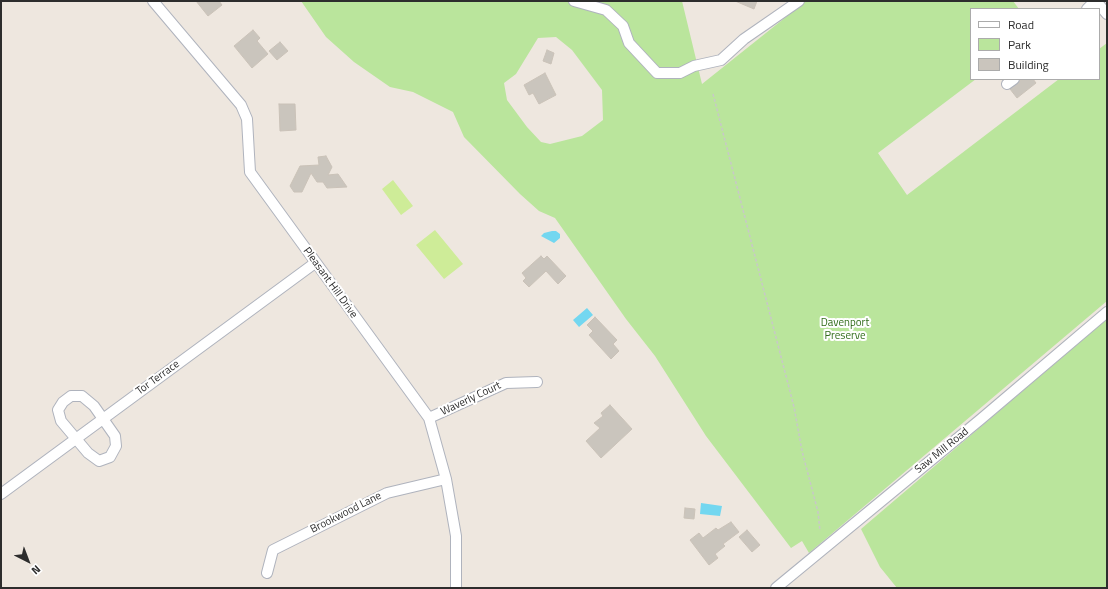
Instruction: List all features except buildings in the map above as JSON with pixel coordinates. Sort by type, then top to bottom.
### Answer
[{"type":"street","name":"Pleasant Hill Drive","points":[[153,1],[241,104],[247,120],[250,172],[429,418],[446,479],[456,536],[456,588]]},
{"type":"street","points":[[574,1],[606,10],[623,26],[629,43],[657,73],[672,73],[721,60],[744,39],[799,1]]},
{"type":"street","points":[[1095,1],[1107,14]]},
{"type":"street","name":"Tor Terrace","points":[[1,494],[75,438],[315,263]]},
{"type":"street","name":"Saw Mill Road","points":[[776,588],[981,419],[1107,312]]},
{"type":"street","name":"Waverly Court","points":[[429,418],[506,383],[537,382]]},
{"type":"street","points":[[71,396],[82,396],[94,406],[103,418],[115,436],[116,446],[110,457],[99,461],[88,453],[75,438],[61,421],[58,410],[63,402],[71,396]]},
{"type":"street","name":"Brookwood Lane","points":[[267,573],[273,550],[387,493],[446,479]]},
{"type":"path","points":[[713,94],[794,407],[802,451],[818,512],[820,531]]},
{"type":"green space","name":"Davenport Preserve","points":[[301,1],[682,1],[702,84],[806,1],[1013,1],[1018,8],[970,8],[970,80],[975,80],[878,153],[907,195],[1058,80],[1100,80],[1100,48],[1107,43],[1107,301],[809,553],[802,541],[791,548],[706,436],[655,356],[626,319],[555,218],[539,211],[520,194],[464,137],[453,112],[413,92],[390,87],[354,62],[326,37]],"holes":[[[556,37],[572,50],[602,90],[603,120],[582,136],[550,144],[541,142],[527,127],[507,100],[504,83],[516,74],[538,38]]]},
{"type":"green space","points":[[393,180],[413,206],[401,215],[382,189]]},
{"type":"green space","points":[[435,230],[463,264],[444,279],[416,245]]},
{"type":"green space","points":[[1107,319],[1107,588],[897,588],[880,567],[861,529]]},
{"type":"water","points":[[556,231],[560,234],[560,238],[554,243],[541,236],[544,233]]},
{"type":"water","points":[[587,308],[593,315],[579,327],[573,320]]},
{"type":"water","points":[[701,503],[722,506],[720,516],[700,514]]}]
